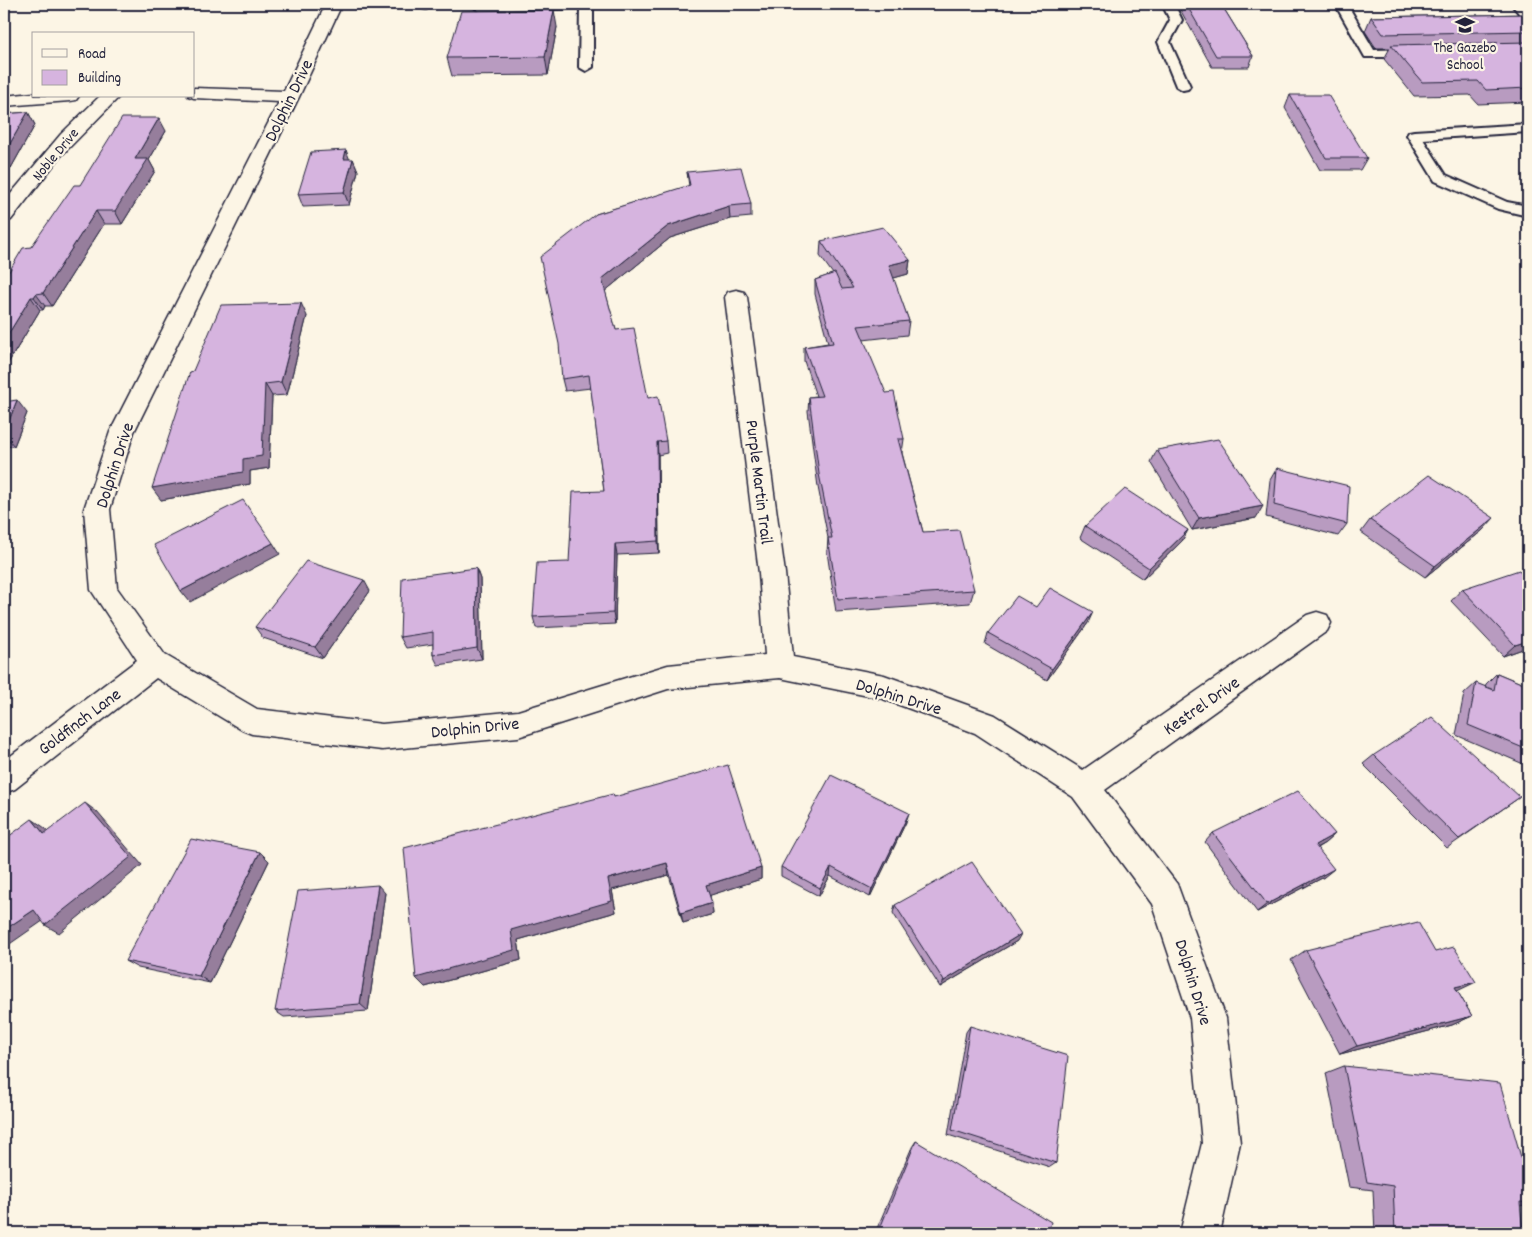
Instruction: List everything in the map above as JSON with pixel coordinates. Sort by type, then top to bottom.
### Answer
[{"type":"street","name":"Dolphin Drive","points":[[334,4],[290,97],[122,432],[97,509],[104,590],[155,663],[252,721],[382,737],[518,724],[668,677],[780,666],[884,687],[985,724],[1084,787],[1165,895],[1208,1018],[1221,1143],[1200,1233]]},
{"type":"street","points":[[195,93],[290,97]]},
{"type":"street","points":[[4,101],[44,98]]},
{"type":"street","name":"Noble Drive","points":[[4,216],[68,136],[85,118],[109,98]]},
{"type":"street","name":"Purple Martin Trail","points":[[736,297],[772,573],[780,666]]},
{"type":"street","name":"Kestrel Drive","points":[[1084,787],[1317,623]]},
{"type":"street","name":"Goldfinch Lane","points":[[4,779],[155,663]]},
{"type":"lane","points":[[480,7],[586,4],[586,67]]},
{"type":"lane","points":[[1168,4],[1176,20],[1164,42],[1183,86]]},
{"type":"lane","points":[[1341,4],[1370,54],[1430,52]]},
{"type":"lane","points":[[1517,4],[1525,20]]},
{"type":"lane","points":[[1353,25],[1372,25]]},
{"type":"lane","points":[[1528,128],[1414,135],[1440,178],[1503,206],[1528,210]]},
{"type":"building","points":[[1186,4],[1221,4],[1253,56],[1216,56]]},
{"type":"building","points":[[554,10],[545,57],[447,58],[461,11]]},
{"type":"building","points":[[1528,14],[1528,31],[1383,34],[1371,17]]},
{"type":"building","points":[[1528,42],[1528,88],[1486,90],[1478,81],[1422,82],[1391,45]]},
{"type":"building","points":[[1290,95],[1328,95],[1367,158],[1326,158]]},
{"type":"building","points":[[28,112],[4,154],[4,114]]},
{"type":"building","points":[[122,118],[159,118],[135,159],[148,159],[115,211],[96,211],[43,293],[31,297],[4,341],[4,280],[23,248],[31,247],[74,185],[80,185]]},
{"type":"building","points":[[346,150],[344,159],[353,159],[344,192],[298,194],[311,152]]},
{"type":"building","points":[[741,167],[751,204],[729,206],[668,226],[602,279],[616,330],[634,328],[648,398],[658,396],[666,441],[657,442],[658,541],[615,544],[613,613],[533,617],[537,563],[569,562],[573,492],[604,491],[589,375],[562,379],[559,344],[540,257],[596,214],[690,185],[687,172]]},
{"type":"building","points":[[883,227],[910,260],[889,265],[909,321],[858,326],[886,393],[894,392],[904,439],[898,439],[923,532],[959,530],[974,590],[838,599],[828,538],[832,538],[819,474],[809,397],[822,396],[804,347],[833,343],[815,280],[835,273],[842,289],[853,288],[821,241]]},
{"type":"building","points":[[301,303],[281,382],[265,384],[262,456],[243,459],[243,472],[152,488],[190,372],[193,371],[221,305]]},
{"type":"building","points":[[17,400],[4,433],[4,402]]},
{"type":"building","points":[[1218,439],[1263,506],[1199,518],[1157,450]]},
{"type":"building","points":[[1277,468],[1349,486],[1347,524],[1274,505]]},
{"type":"building","points":[[1429,475],[1494,518],[1435,566],[1370,520]]},
{"type":"building","points":[[1125,489],[1188,530],[1149,568],[1085,526]]},
{"type":"building","points":[[243,500],[273,543],[181,591],[154,545]]},
{"type":"building","points":[[306,561],[364,580],[315,647],[255,627]]},
{"type":"building","points":[[476,568],[477,648],[433,655],[433,632],[400,637],[402,578]]},
{"type":"building","points":[[1519,570],[1528,580],[1528,641],[1515,645],[1462,589]]},
{"type":"building","points":[[1050,588],[1093,612],[1052,669],[988,633],[1017,596],[1036,607]]},
{"type":"building","points":[[1497,673],[1528,686],[1528,750],[1468,725],[1476,683],[1494,690]]},
{"type":"building","points":[[1432,717],[1520,797],[1459,839],[1374,755]]},
{"type":"building","points":[[728,765],[761,868],[706,885],[712,903],[681,913],[667,863],[608,879],[612,901],[511,930],[514,950],[416,978],[404,848],[613,794],[614,797]]},
{"type":"building","points":[[831,775],[909,813],[872,889],[831,867],[820,888],[781,867]]},
{"type":"building","points":[[1298,791],[1335,834],[1315,845],[1334,869],[1267,904],[1213,833]]},
{"type":"building","points":[[85,803],[131,857],[45,925],[34,910],[4,930],[4,840],[32,819],[44,834]]},
{"type":"building","points":[[191,839],[260,852],[199,976],[125,961]]},
{"type":"building","points":[[972,862],[1021,934],[944,981],[895,905]]},
{"type":"building","points":[[378,885],[360,1004],[275,1011],[298,891]]},
{"type":"building","points":[[1418,922],[1435,952],[1454,947],[1476,982],[1455,987],[1472,1016],[1357,1046],[1306,950]]},
{"type":"building","points":[[970,1026],[1068,1056],[1056,1163],[952,1130]]},
{"type":"building","points":[[1344,1066],[1500,1083],[1528,1182],[1528,1203],[1520,1202],[1523,1233],[1395,1233],[1393,1186],[1367,1182]]},
{"type":"building","points":[[916,1141],[1051,1222],[1048,1233],[878,1233]]},
{"type":"place","name":"The Gazebo School","points":[[1465,25]]}]
